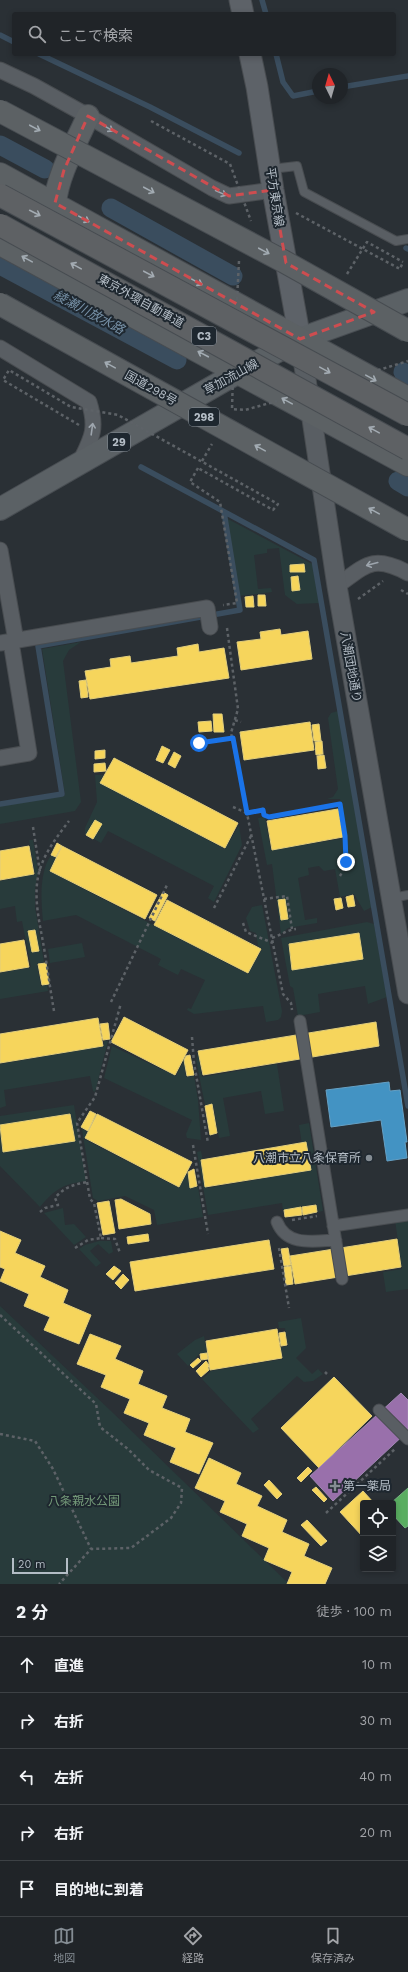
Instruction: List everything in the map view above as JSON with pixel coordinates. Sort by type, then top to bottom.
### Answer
[{"type":"highway","points":[[0,110],[283,261],[408,331]]},
{"type":"highway","points":[[55,203],[56,191],[88,116]]},
{"type":"highway","points":[[0,174],[408,398]]},
{"type":"highway","name":"C3","points":[[0,195],[408,415]]},
{"type":"highway","name":"東京外環自動車道","points":[[0,225],[408,449]]},
{"type":"highway","points":[[0,244],[408,465]]},
{"type":"highway","name":"国道298号","points":[[0,304],[408,530]]},
{"type":"main road","points":[[240,0],[243,12]]},
{"type":"main road","name":"平方東京線","points":[[250,56],[300,339]]},
{"type":"main road","name":"草加流山線","points":[[0,510],[237,373],[300,339],[408,300]]},
{"type":"street","points":[[0,70],[34,86],[212,188],[229,196],[273,190]]},
{"type":"street","name":"八潮団地通り","points":[[300,339],[340,605],[400,896],[408,994]]},
{"type":"street","points":[[0,348],[89,402],[94,418],[91,439],[79,465]]},
{"type":"street","points":[[0,550],[9,642],[29,753],[0,758]]},
{"type":"street","points":[[337,586],[366,565],[378,562],[394,565],[408,573]]},
{"type":"street","points":[[9,642],[207,608],[210,627]]},
{"type":"street","points":[[297,1018],[342,1279]]},
{"type":"street","points":[[333,1226],[408,1215]]},
{"type":"street","points":[[282,1222],[280,1229],[289,1238],[304,1241],[336,1240]]},
{"type":"street","points":[[379,1410],[408,1439]]},
{"type":"lane","points":[[270,169],[297,166],[304,192],[396,241],[408,239]]},
{"type":"path","points":[[151,121],[230,164],[251,221],[256,224]]},
{"type":"path","points":[[295,206],[296,214],[400,268],[403,262],[367,242],[347,274]]},
{"type":"path","points":[[340,271],[354,278]]},
{"type":"path","points":[[79,425],[3,380],[10,370],[71,407],[118,415],[278,504],[274,510],[198,468],[190,482],[220,502],[237,603],[207,608]]},
{"type":"path","points":[[340,605],[359,599],[384,580],[390,584]]},
{"type":"path","points":[[396,587],[408,594]]},
{"type":"path","points":[[227,624],[238,709],[231,733],[283,994],[291,1003],[297,1018]]},
{"type":"path","points":[[235,720],[241,722]]},
{"type":"path","points":[[199,743],[233,738]]},
{"type":"path","points":[[233,807],[247,813],[263,810],[264,815],[269,817],[340,804],[345,836],[346,862],[340,876]]},
{"type":"path","points":[[54,1011],[37,894],[40,872],[51,846],[69,821]]},
{"type":"path","points":[[33,827],[40,872]]},
{"type":"path","points":[[214,908],[252,834]]},
{"type":"path","points":[[111,1002],[167,885]]},
{"type":"path","points":[[264,900],[287,896],[292,929]]},
{"type":"path","points":[[243,923],[246,932],[273,943]]},
{"type":"path","points":[[272,938],[283,935],[292,929],[296,929]]},
{"type":"path","points":[[101,1238],[94,1203],[90,1199],[77,1123],[95,1097],[121,1003]]},
{"type":"path","points":[[192,1036],[194,1063],[208,1143]]},
{"type":"path","points":[[193,1145],[208,1234]]},
{"type":"path","points":[[40,1212],[46,1208],[58,1205],[55,1198],[59,1193],[72,1185],[88,1182]]},
{"type":"path","points":[[282,1222],[332,1214]]},
{"type":"path","points":[[75,1248],[88,1240],[101,1238],[115,1239],[120,1253]]},
{"type":"path","points":[[278,1244],[289,1308]]},
{"type":"path","points":[[0,1315],[96,1404],[100,1427],[128,1449],[149,1470],[182,1488],[181,1504],[171,1518],[131,1548],[91,1549],[59,1584]]},
{"type":"path","points":[[0,1434],[35,1441],[53,1468],[91,1549]]},
{"type":"path","points":[[326,1512],[408,1439]]},
{"type":"highlighted area","points":[[88,116],[229,196],[273,190],[286,263],[374,312],[300,339],[55,203],[64,170]]},
{"type":"green space","points":[[226,518],[314,565],[320,603],[297,604],[285,595],[279,548],[267,549],[267,553],[254,555],[258,589],[271,588],[272,592],[239,596]]},
{"type":"green space","points":[[81,642],[69,650],[63,661],[81,802],[75,811],[0,824],[0,806],[65,795],[42,649]]},
{"type":"green space","points":[[338,711],[372,907],[364,911],[354,894],[340,897],[335,869],[324,871],[319,866],[308,868],[309,875],[298,878],[305,920],[317,918],[317,923],[288,928],[281,934],[272,864],[267,865],[258,818],[265,817],[271,850],[346,838],[340,799],[327,799],[333,797],[338,789],[328,718],[331,713]]},
{"type":"green space","points":[[95,775],[103,775],[100,783],[225,849],[239,825],[242,845],[214,902],[208,898],[214,886],[108,831],[101,843],[85,834],[85,828],[97,802]]},
{"type":"green space","points":[[29,840],[33,840],[38,871],[35,889],[35,907],[44,962],[37,964],[41,986],[47,985],[48,991],[0,999],[0,973],[31,967],[22,921],[17,922],[15,906],[0,909],[0,881],[35,874]]},
{"type":"green space","points":[[51,855],[56,858],[49,871],[248,974],[262,949],[258,946],[256,933],[250,931],[246,918],[252,907],[262,905],[282,1011],[281,1017],[278,1020],[266,1022],[263,1006],[194,1014],[187,1010],[188,1008],[191,1009],[205,980],[181,969],[178,975],[158,965],[161,959],[76,915],[43,921],[41,896],[43,878],[44,870]]},
{"type":"green space","points":[[367,922],[374,924],[387,997],[368,1004],[365,986],[318,994],[320,1012],[298,1016],[293,988],[290,986],[281,938]]},
{"type":"green space","points":[[82,943],[85,957],[50,963],[48,949]]},
{"type":"green space","points":[[104,1041],[108,1041],[95,1092],[93,1091],[90,1076],[4,1090],[6,1106],[0,1108],[0,1064],[104,1046]]},
{"type":"green space","points":[[112,1046],[176,1076],[184,1060],[186,1077],[194,1076],[198,1100],[201,1140],[187,1138],[186,1134],[192,1120],[104,1078]]},
{"type":"green space","points":[[198,1053],[202,1077],[277,1064],[284,1111],[265,1114],[261,1091],[223,1098],[230,1136],[219,1138],[213,1104],[205,1105],[196,1060]]},
{"type":"green space","points":[[74,1105],[86,1181],[60,1188],[40,1207],[0,1166],[0,1116]]},
{"type":"green space","points":[[309,1123],[323,1211],[318,1212],[316,1204],[283,1210],[282,1203],[208,1215],[197,1152],[201,1151],[208,1188],[306,1171],[299,1125]]},
{"type":"green space","points":[[82,1129],[87,1131],[84,1139],[179,1188],[187,1172],[190,1188],[198,1187],[203,1217],[157,1225],[154,1210],[125,1196],[98,1201],[93,1198]]},
{"type":"green space","points":[[63,1208],[65,1225],[74,1224],[86,1237],[74,1245],[44,1213]]},
{"type":"green space","points":[[408,1218],[408,1289],[386,1292],[383,1272],[402,1269],[395,1220]]},
{"type":"green space","points":[[99,1241],[111,1241],[113,1252],[109,1254],[98,1244],[90,1251],[101,1263],[96,1267],[79,1249],[85,1245]]},
{"type":"green space","name":"八条親水公園","points":[[0,1306],[112,1412],[289,1584],[0,1584]]},
{"type":"green space","points":[[301,1318],[306,1348],[296,1358],[312,1374],[318,1369],[323,1374],[313,1381],[304,1382],[297,1376],[251,1419],[259,1429],[253,1433],[202,1379],[211,1371],[283,1359],[281,1347],[288,1346],[285,1328],[279,1328],[278,1322]]},
{"type":"green space","points":[[204,1336],[207,1353],[200,1353],[188,1366],[177,1354],[195,1340]]},
{"type":"building: 住宅","points":[[304,564],[305,572],[290,572],[290,565]]},
{"type":"building: 住宅","points":[[298,576],[300,590],[292,591],[291,577]]},
{"type":"building: 住宅","points":[[258,595],[265,595],[266,606],[258,606]]},
{"type":"building: 住宅","points":[[253,596],[254,607],[246,607],[245,597]]},
{"type":"building: 住宅","points":[[280,629],[281,635],[308,631],[312,659],[241,670],[237,642],[261,639],[260,632]]},
{"type":"building: 住宅","points":[[198,644],[199,652],[224,648],[229,678],[90,699],[85,671],[111,667],[110,659],[130,656],[131,663],[178,656],[177,648]]},
{"type":"building: 住宅","points":[[86,680],[88,697],[81,698],[79,681]]},
{"type":"building: 住宅","points":[[213,714],[222,714],[224,732],[214,732]]},
{"type":"building: 住宅","points":[[211,721],[212,731],[199,732],[198,722]]},
{"type":"building: 住宅","points":[[310,722],[314,750],[244,760],[240,732]]},
{"type":"building: 住宅","points":[[319,724],[321,741],[314,741],[312,725]]},
{"type":"building: 住宅","points":[[322,741],[323,754],[316,755],[315,742]]},
{"type":"building: 住宅","points":[[162,746],[170,750],[163,763],[156,760]]},
{"type":"building: 住宅","points":[[105,750],[105,758],[95,759],[95,751]]},
{"type":"building: 住宅","points":[[174,752],[181,756],[175,768],[168,764]]},
{"type":"building: 住宅","points":[[324,755],[326,768],[318,769],[317,756]]},
{"type":"building: 住宅","points":[[114,758],[238,823],[225,848],[100,783]]},
{"type":"building: 住宅","points":[[105,763],[106,771],[94,772],[94,764]]},
{"type":"building: 住宅","points":[[338,809],[343,837],[272,850],[267,821]]},
{"type":"building: 住宅","points":[[95,820],[102,824],[93,839],[86,835]]},
{"type":"building: 住宅","points":[[57,843],[62,846],[56,857],[51,855]]},
{"type":"building: 住宅","points":[[29,846],[34,874],[0,880],[0,851]]},
{"type":"building: 住宅","points":[[62,846],[157,895],[145,919],[50,871]]},
{"type":"building: 住宅","points":[[163,892],[168,895],[155,921],[149,918]]},
{"type":"building: 住宅","points":[[353,895],[355,906],[348,907],[346,897]]},
{"type":"building: 住宅","points":[[341,898],[343,908],[336,910],[334,899]]},
{"type":"building: 住宅","points":[[285,899],[288,919],[281,920],[278,900]]},
{"type":"building: 住宅","points":[[167,900],[261,949],[248,973],[154,925]]},
{"type":"building: 住宅","points":[[35,930],[39,951],[32,952],[28,931]]},
{"type":"building: 住宅","points":[[359,933],[363,959],[292,970],[289,944]]},
{"type":"building: 住宅","points":[[24,940],[29,967],[0,972],[0,944]]},
{"type":"building: 住宅","points":[[46,963],[49,984],[42,985],[38,964]]},
{"type":"building: 住宅","points":[[124,1017],[188,1050],[175,1075],[111,1042]]},
{"type":"building: 住宅","points":[[98,1018],[103,1046],[0,1063],[0,1034]]},
{"type":"building: 住宅","points":[[376,1022],[379,1046],[203,1075],[198,1051]]},
{"type":"building: 住宅","points":[[108,1023],[110,1039],[103,1040],[100,1024]]},
{"type":"building: 住宅","points":[[190,1055],[194,1075],[187,1076],[184,1060],[186,1056]]},
{"type":"building: 住宅","points":[[212,1104],[217,1133],[210,1135],[205,1106]]},
{"type":"building: 住宅","points":[[90,1111],[96,1114],[88,1131],[81,1127]]},
{"type":"building: 住宅","points":[[70,1114],[75,1141],[3,1152],[0,1125]]},
{"type":"building: 住宅","points":[[97,1114],[192,1162],[179,1187],[85,1138]]},
{"type":"building: 住宅","points":[[306,1142],[311,1170],[205,1187],[201,1160]]},
{"type":"building: 住宅","points":[[194,1169],[197,1186],[190,1188],[188,1172]]},
{"type":"building: 住宅","points":[[121,1199],[150,1214],[151,1224],[119,1229],[115,1200]]},
{"type":"building: 住宅","points":[[109,1201],[115,1233],[103,1235],[97,1203]]},
{"type":"building: 住宅","points":[[316,1205],[317,1212],[303,1215],[302,1207]]},
{"type":"building: 住宅","points":[[301,1207],[302,1215],[285,1217],[284,1210]]},
{"type":"building: 住宅","points":[[0,1231],[21,1240],[15,1253],[45,1266],[40,1277],[68,1290],[63,1303],[91,1315],[79,1344],[44,1330],[50,1317],[24,1306],[29,1294],[0,1281],[5,1269],[0,1267]]},
{"type":"building: 住宅","points":[[148,1234],[149,1241],[128,1244],[127,1237]]},
{"type":"building: 住宅","points":[[397,1239],[401,1267],[295,1284],[290,1256]]},
{"type":"building: 住宅","points":[[269,1240],[274,1269],[135,1291],[130,1262]]},
{"type":"building: 住宅","points":[[288,1248],[291,1265],[284,1266],[281,1249]]},
{"type":"building: 住宅","points":[[114,1266],[121,1271],[113,1280],[106,1274]]},
{"type":"building: 住宅","points":[[291,1266],[293,1284],[286,1285],[284,1267]]},
{"type":"building: 住宅","points":[[123,1274],[129,1280],[121,1289],[115,1283]]},
{"type":"building: 住宅","points":[[277,1329],[282,1358],[210,1370],[206,1341]]},
{"type":"building: 住宅","points":[[285,1332],[287,1345],[281,1346],[279,1333]]},
{"type":"building: 住宅","points":[[90,1334],[121,1346],[115,1359],[143,1371],[138,1384],[167,1396],[162,1408],[190,1419],[185,1432],[213,1443],[199,1474],[170,1462],[176,1448],[144,1435],[149,1423],[124,1413],[130,1399],[101,1387],[106,1375],[77,1364]]},
{"type":"building: 住宅","points":[[207,1353],[208,1359],[201,1360],[200,1354]]},
{"type":"building: 住宅","points":[[198,1358],[201,1361],[193,1368],[190,1365]]},
{"type":"building: 住宅","points":[[206,1361],[209,1365],[209,1370],[201,1377],[196,1371]]},
{"type":"building: 住宅","points":[[334,1377],[372,1416],[319,1468],[281,1428]]},
{"type":"building: 住宅","points":[[209,1458],[241,1473],[236,1484],[262,1496],[257,1506],[287,1520],[282,1532],[309,1544],[304,1556],[332,1568],[325,1584],[287,1584],[292,1572],[264,1560],[269,1548],[242,1536],[247,1524],[220,1512],[225,1501],[195,1488]]},
{"type":"building: 住宅","points":[[308,1467],[312,1471],[301,1482],[297,1478]]},
{"type":"building: 住宅","points":[[269,1480],[282,1494],[277,1499],[264,1485]]},
{"type":"building: 住宅","points":[[316,1487],[327,1499],[324,1502],[312,1490]]},
{"type":"building: 住宅","points":[[363,1491],[371,1500],[360,1500],[360,1534],[340,1512]]},
{"type":"building: 住宅","points":[[307,1520],[327,1541],[321,1546],[301,1525]]},
{"type":"building: 業務","points":[[401,1393],[408,1400],[408,1431],[333,1501],[310,1476]]},
{"type":"building: 教育","points":[[389,1082],[390,1091],[400,1090],[407,1142],[405,1142],[407,1158],[387,1161],[381,1120],[331,1127],[326,1090]]},
{"type":"building: 公共","points":[[408,1488],[408,1526],[405,1528],[396,1518],[396,1500],[394,1500]]},
{"type":"waterway","points":[[262,0],[265,12]]},
{"type":"waterway","points":[[0,35],[12,41]]},
{"type":"waterway","points":[[43,56],[150,107],[239,153]]},
{"type":"waterway","points":[[276,56],[283,82],[293,96],[312,92]]},
{"type":"waterway","points":[[348,86],[408,76]]},
{"type":"waterway","name":"綾瀬川放水路","points":[[0,145],[45,169]]},
{"type":"waterway","name":"綾瀬川放水路","points":[[111,208],[233,276]]},
{"type":"waterway","name":"綾瀬川放水路","points":[[0,265],[177,360]]},
{"type":"waterway","name":"綾瀬川放水路","points":[[403,372],[408,375]]},
{"type":"waterway","points":[[141,467],[314,560],[408,1106]]},
{"type":"waterway","name":"綾瀬川放水路","points":[[398,481],[408,487]]},
{"type":"waterway","points":[[0,804],[62,794],[38,646],[240,610],[224,512]]},
{"type":"place","name":"八潮市立八条保育所","points":[[369,1158]]},
{"type":"place","name":"第一薬局","points":[[335,1486]]},
{"type":"route","points":[[199,743],[233,738],[247,813],[263,810],[264,815],[269,817],[340,804],[345,836],[346,862]]}]
